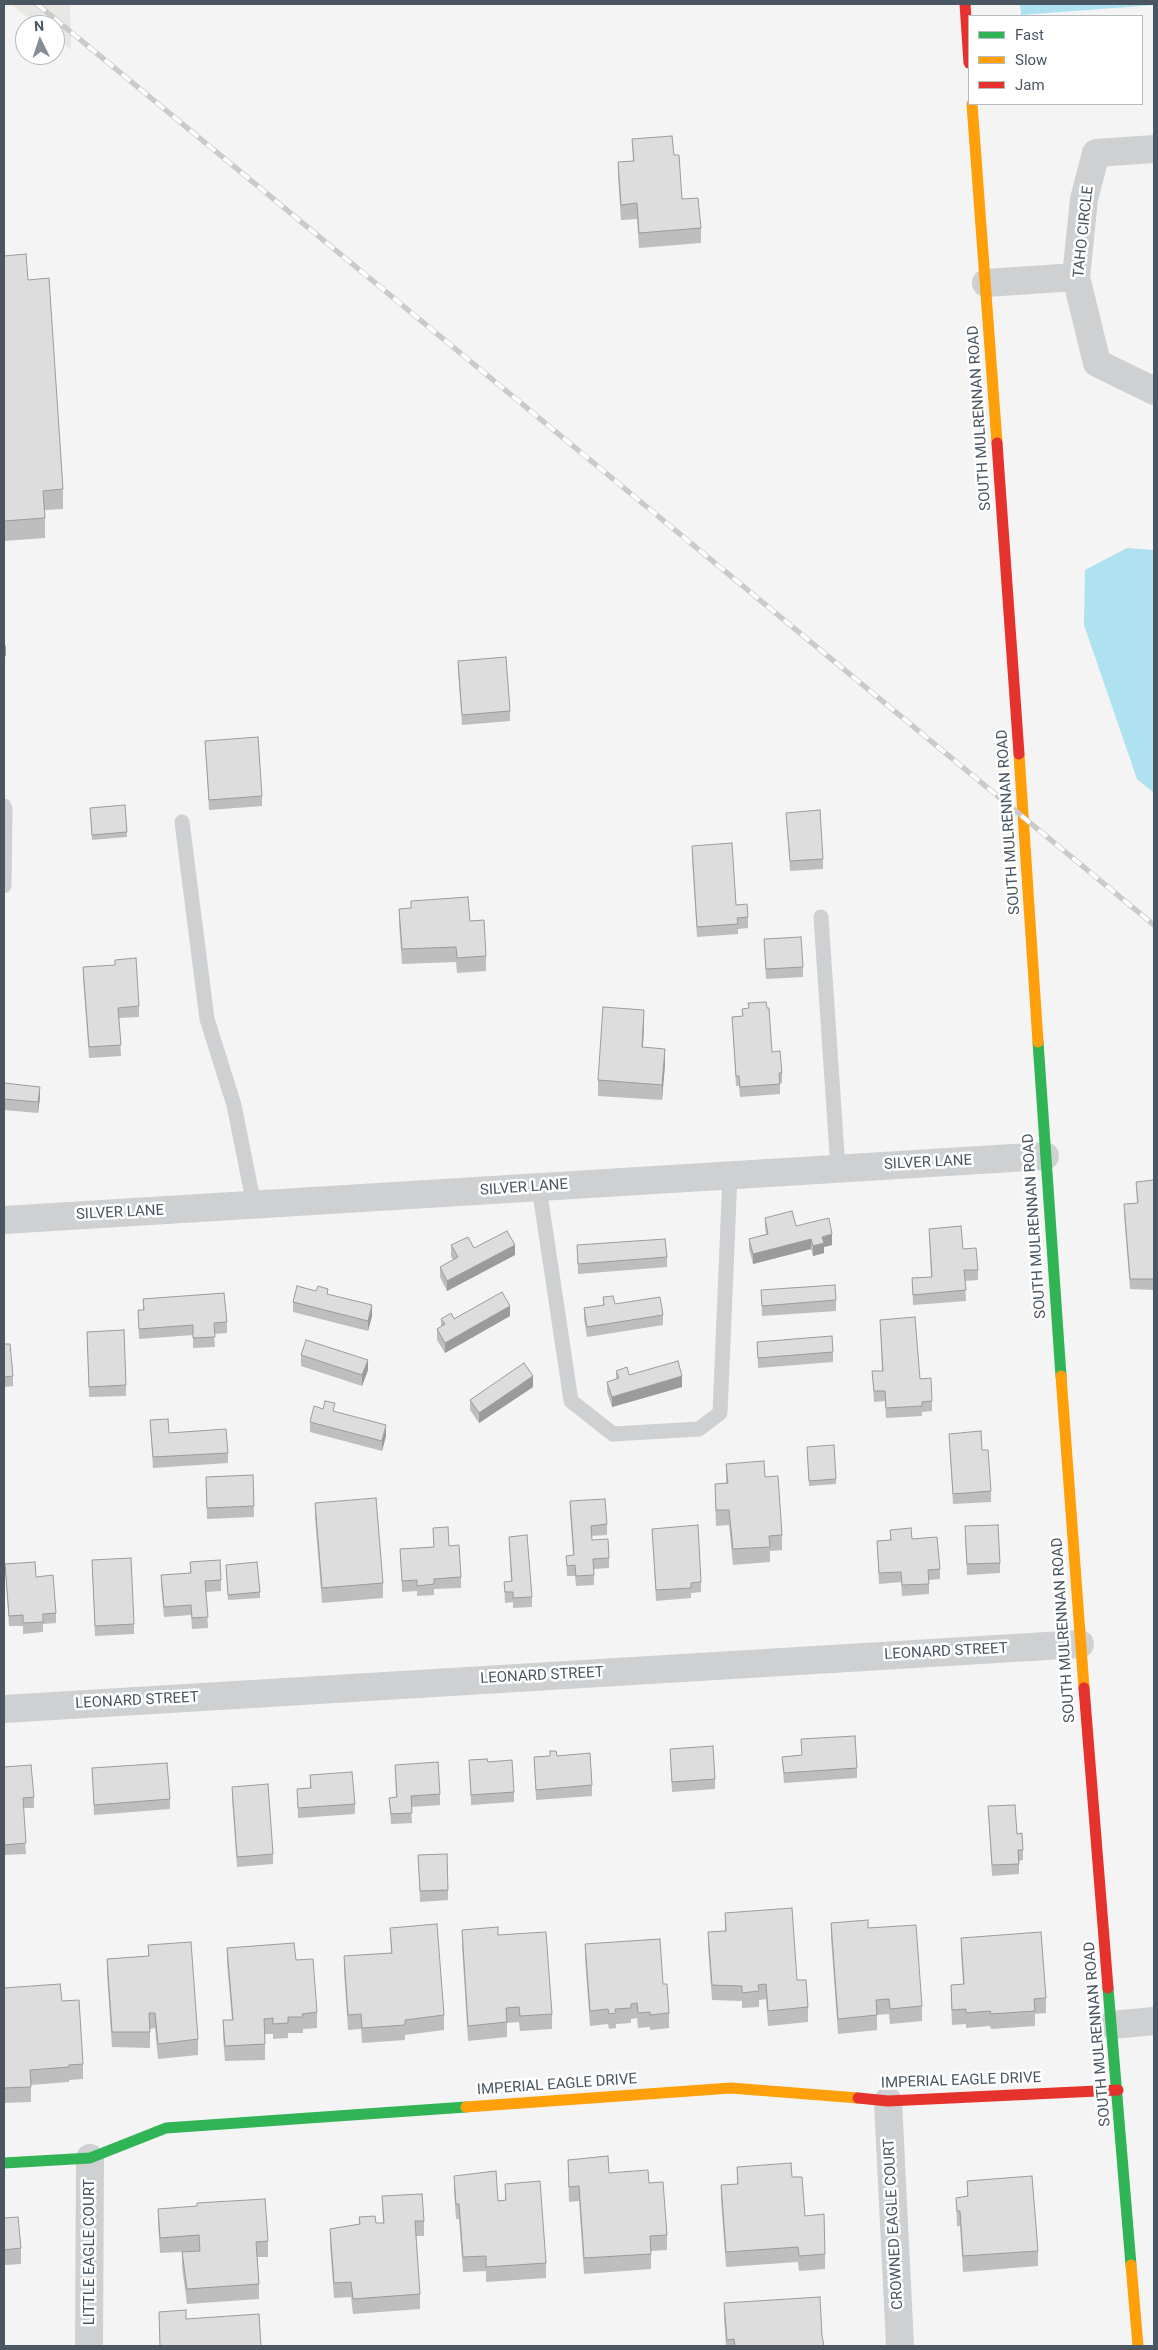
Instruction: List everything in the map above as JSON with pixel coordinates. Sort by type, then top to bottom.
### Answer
[{"type":"street","points":[[965,4],[968,48]]},
{"type":"street","name":"SOUTH MULRENNAN ROAD","points":[[972,105],[1024,819],[1045,1156],[1080,1644],[1138,2346]]},
{"type":"street","name":"TAHO CIRCLE","points":[[1154,149],[1096,153],[1084,198],[1076,277],[1098,364],[1154,391]]},
{"type":"street","points":[[986,283],[1076,277]]},
{"type":"street","name":"SILVER LANE","points":[[4,1220],[1045,1156]]},
{"type":"street","name":"LEONARD STREET","points":[[4,1709],[1080,1644]]},
{"type":"street","points":[[1112,2025],[1154,2022]]},
{"type":"street","name":"IMPERIAL EAGLE DRIVE","points":[[4,2163],[90,2158],[166,2128],[731,2088],[888,2101],[1118,2090]]},
{"type":"street","name":"CROWNED EAGLE COURT","points":[[888,2101],[900,2346]]},
{"type":"street","name":"LITTLE EAGLE COURT","points":[[89,2346],[90,2158]]},
{"type":"lane","points":[[4,806],[4,886]]},
{"type":"lane","points":[[182,822],[207,1019],[234,1105],[254,1205]]},
{"type":"lane","points":[[821,917],[838,1169]]},
{"type":"lane","points":[[539,1187],[571,1401],[613,1434],[699,1429],[720,1413],[730,1175]]},
{"type":"shaded area","points":[[10,4],[70,4],[71,50],[65,45],[65,15],[25,15]]},
{"type":"water","points":[[1020,4],[1154,4],[1154,5],[1021,15]]},
{"type":"water","points":[[1127,548],[1154,550],[1154,793],[1137,779],[1084,625],[1085,570]]},
{"type":"building","points":[[672,136],[674,155],[679,155],[682,199],[698,198],[701,228],[639,233],[637,203],[621,205],[618,162],[634,161],[632,139]]},
{"type":"building","points":[[26,254],[28,280],[49,278],[63,489],[43,491],[45,518],[4,521],[4,256]]},
{"type":"building","points":[[506,657],[510,711],[462,715],[458,661]]},
{"type":"building","points":[[258,737],[262,796],[209,800],[205,741]]},
{"type":"building","points":[[125,805],[127,832],[92,835],[90,808]]},
{"type":"building","points":[[820,810],[823,859],[790,861],[786,813]]},
{"type":"building","points":[[732,843],[736,905],[747,904],[748,917],[737,918],[738,924],[697,927],[692,846]]},
{"type":"building","points":[[468,897],[470,921],[484,920],[486,956],[457,958],[456,947],[402,949],[399,909],[411,908],[411,901]]},
{"type":"building","points":[[801,937],[803,967],[766,969],[764,939]]},
{"type":"building","points":[[136,958],[139,1006],[118,1008],[121,1045],[89,1047],[83,967],[115,965],[115,960]]},
{"type":"building","points":[[766,1002],[767,1008],[769,1008],[772,1052],[780,1051],[782,1073],[779,1073],[780,1084],[740,1087],[739,1076],[736,1076],[732,1017],[743,1016],[742,1009],[749,1008],[748,1003]]},
{"type":"building","points":[[603,1007],[644,1010],[642,1047],[665,1049],[662,1085],[598,1080]]},
{"type":"building","points":[[4,1083],[40,1087],[38,1102],[4,1099]]},
{"type":"building","points":[[1154,1180],[1154,1279],[1130,1279],[1124,1204],[1138,1203],[1136,1182]]},
{"type":"building","points":[[792,1211],[796,1226],[829,1218],[832,1234],[822,1237],[824,1243],[813,1246],[811,1239],[753,1254],[749,1239],[768,1234],[765,1218]]},
{"type":"building","points":[[961,1226],[963,1249],[976,1248],[978,1270],[964,1270],[966,1290],[913,1295],[912,1278],[932,1277],[929,1229]]},
{"type":"building","points":[[507,1231],[515,1245],[447,1281],[440,1267],[458,1257],[451,1245],[468,1237],[474,1248]]},
{"type":"building","points":[[665,1239],[667,1257],[578,1264],[577,1245]]},
{"type":"building","points":[[835,1285],[836,1300],[762,1306],[761,1290]]},
{"type":"building","points":[[297,1286],[316,1291],[318,1286],[328,1289],[327,1294],[372,1305],[368,1321],[293,1302]]},
{"type":"building","points":[[502,1292],[510,1306],[445,1343],[437,1329],[445,1324],[441,1319],[451,1313],[454,1319]]},
{"type":"building","points":[[224,1293],[227,1322],[214,1323],[215,1337],[193,1338],[193,1325],[139,1329],[138,1310],[144,1310],[143,1299]]},
{"type":"building","points":[[613,1296],[615,1304],[660,1297],[663,1315],[587,1327],[584,1308],[604,1305],[603,1297]]},
{"type":"building","points":[[915,1317],[920,1379],[931,1378],[932,1401],[922,1402],[922,1406],[886,1408],[885,1391],[874,1391],[872,1371],[883,1371],[880,1320]]},
{"type":"building","points":[[124,1330],[126,1385],[89,1387],[87,1332]]},
{"type":"building","points":[[832,1336],[833,1352],[758,1358],[757,1342]]},
{"type":"building","points":[[306,1340],[368,1360],[362,1375],[301,1355]]},
{"type":"building","points":[[4,1344],[10,1344],[13,1376],[4,1377]]},
{"type":"building","points":[[678,1361],[682,1376],[612,1397],[607,1382],[619,1378],[616,1371],[627,1367],[629,1375]]},
{"type":"building","points":[[524,1363],[533,1376],[479,1413],[470,1400]]},
{"type":"building","points":[[325,1401],[335,1403],[333,1411],[386,1425],[382,1441],[310,1422],[314,1406],[323,1409]]},
{"type":"building","points":[[168,1419],[169,1433],[226,1429],[228,1453],[153,1457],[150,1420]]},
{"type":"building","points":[[981,1431],[982,1450],[988,1450],[991,1491],[953,1494],[949,1434]]},
{"type":"building","points":[[834,1445],[836,1479],[809,1481],[807,1447]]},
{"type":"building","points":[[764,1461],[765,1477],[778,1476],[782,1535],[769,1536],[770,1547],[733,1549],[729,1510],[716,1510],[715,1484],[728,1483],[726,1464]]},
{"type":"building","points":[[253,1475],[254,1506],[207,1508],[206,1477]]},
{"type":"building","points":[[376,1498],[383,1583],[322,1588],[315,1503]]},
{"type":"building","points":[[605,1499],[607,1524],[591,1526],[592,1540],[608,1539],[609,1558],[593,1559],[594,1575],[576,1576],[575,1565],[567,1566],[566,1556],[574,1555],[570,1501]]},
{"type":"building","points":[[698,1525],[701,1582],[691,1583],[691,1588],[656,1590],[652,1529]]},
{"type":"building","points":[[998,1525],[1000,1563],[967,1564],[965,1526]]},
{"type":"building","points":[[448,1527],[449,1546],[459,1545],[461,1577],[434,1579],[434,1584],[417,1586],[417,1580],[402,1581],[400,1549],[434,1547],[433,1528]]},
{"type":"building","points":[[911,1528],[912,1539],[937,1537],[940,1569],[928,1570],[929,1584],[902,1585],[901,1572],[879,1573],[877,1541],[891,1540],[890,1530]]},
{"type":"building","points":[[527,1535],[532,1597],[513,1598],[513,1592],[505,1592],[504,1582],[512,1581],[509,1537]]},
{"type":"building","points":[[131,1558],[134,1624],[95,1626],[92,1560]]},
{"type":"building","points":[[220,1560],[221,1580],[205,1581],[208,1617],[192,1618],[191,1605],[164,1607],[161,1575],[191,1573],[190,1562]]},
{"type":"building","points":[[35,1562],[36,1577],[53,1575],[56,1613],[43,1614],[43,1622],[23,1623],[23,1615],[9,1616],[5,1564]]},
{"type":"building","points":[[257,1562],[260,1592],[228,1595],[226,1565]]},
{"type":"building","points":[[855,1736],[857,1768],[784,1773],[782,1757],[802,1755],[801,1739]]},
{"type":"building","points":[[713,1746],[715,1779],[672,1782],[670,1749]]},
{"type":"building","points":[[550,1751],[556,1751],[557,1756],[590,1753],[592,1785],[536,1790],[534,1757],[550,1756]]},
{"type":"building","points":[[487,1759],[488,1762],[512,1760],[514,1792],[471,1795],[469,1760]]},
{"type":"building","points":[[438,1762],[440,1794],[411,1796],[412,1813],[391,1814],[389,1798],[397,1797],[395,1765]]},
{"type":"building","points":[[167,1763],[170,1799],[94,1805],[92,1768]]},
{"type":"building","points":[[31,1765],[34,1797],[23,1798],[26,1843],[4,1845],[4,1767]]},
{"type":"building","points":[[352,1772],[355,1804],[298,1808],[297,1789],[311,1788],[310,1775]]},
{"type":"building","points":[[268,1784],[273,1854],[237,1857],[232,1787]]},
{"type":"building","points":[[1015,1805],[1017,1834],[1022,1833],[1023,1850],[1018,1850],[1019,1864],[992,1865],[988,1806]]},
{"type":"building","points":[[447,1854],[448,1890],[420,1891],[418,1855]]},
{"type":"building","points":[[792,1908],[797,1980],[806,1980],[808,2007],[768,2011],[766,1984],[758,1985],[759,1991],[742,1993],[742,1986],[712,1985],[708,1932],[726,1931],[725,1913]]},
{"type":"building","points":[[868,1920],[868,1928],[916,1925],[922,2006],[890,2009],[889,1999],[876,2000],[877,2015],[838,2019],[831,1923]]},
{"type":"building","points":[[437,1924],[444,2015],[405,2020],[405,2025],[362,2028],[361,2014],[348,2015],[344,1956],[392,1953],[390,1928]]},
{"type":"building","points":[[498,1927],[498,1935],[546,1932],[552,2014],[520,2016],[519,2007],[506,2008],[507,2022],[468,2026],[462,1930]]},
{"type":"building","points":[[1041,1932],[1046,1998],[1034,1999],[1035,2011],[991,2014],[990,2011],[966,2013],[966,2009],[952,2010],[951,1985],[964,1984],[961,1938]]},
{"type":"building","points":[[660,1939],[663,1984],[667,1984],[669,2013],[650,2015],[650,2012],[638,2013],[637,2003],[631,2004],[631,2008],[615,2009],[616,2013],[609,2014],[608,2009],[590,2011],[585,1944]]},
{"type":"building","points":[[191,1942],[198,2039],[158,2044],[155,2013],[149,2013],[150,2032],[112,2032],[107,1959],[149,1956],[148,1945]]},
{"type":"building","points":[[294,1943],[296,1960],[313,1959],[317,2012],[302,2014],[303,2017],[288,2017],[288,2023],[273,2024],[273,2018],[264,2019],[265,2044],[225,2046],[223,2020],[233,2020],[227,1948]]},
{"type":"building","points":[[60,1984],[62,2001],[79,2000],[83,2064],[30,2070],[31,2087],[4,2088],[4,1988]]},
{"type":"building","points":[[608,2156],[609,2173],[648,2170],[649,2183],[663,2182],[667,2235],[650,2236],[651,2254],[584,2258],[579,2186],[569,2187],[568,2160]]},
{"type":"building","points":[[791,2163],[792,2177],[802,2177],[805,2216],[824,2214],[825,2254],[799,2256],[798,2247],[726,2252],[721,2185],[738,2184],[737,2167]]},
{"type":"building","points":[[496,2171],[498,2201],[506,2200],[505,2184],[540,2181],[546,2263],[486,2267],[486,2256],[463,2257],[459,2204],[456,2204],[454,2176]]},
{"type":"building","points":[[1032,2176],[1038,2251],[963,2256],[960,2211],[957,2211],[956,2198],[968,2196],[967,2181]]},
{"type":"building","points":[[422,2194],[424,2221],[415,2221],[420,2294],[353,2299],[351,2282],[334,2283],[330,2229],[360,2224],[359,2217],[375,2216],[376,2223],[384,2223],[382,2196]]},
{"type":"building","points":[[265,2199],[268,2241],[256,2242],[259,2284],[187,2289],[182,2252],[200,2251],[199,2235],[160,2238],[158,2209],[197,2206],[197,2203]]},
{"type":"building","points":[[18,2217],[21,2248],[4,2250],[4,2218]]},
{"type":"building","points":[[820,2297],[824,2346],[735,2346],[734,2339],[727,2340],[724,2303]]},
{"type":"building","points":[[186,2310],[186,2319],[259,2314],[261,2346],[160,2346],[159,2312]]},
{"type":"railway","points":[[37,4],[1154,925]]},
{"type":"traffic: fast","points":[[1038,1042],[1061,1376]]},
{"type":"traffic: fast","points":[[1108,1988],[1131,2265]]},
{"type":"traffic: fast","points":[[4,2163],[90,2158],[166,2128],[466,2107]]},
{"type":"traffic: slow","points":[[972,105],[997,443]]},
{"type":"traffic: slow","points":[[1019,754],[1038,1042]]},
{"type":"traffic: slow","points":[[1061,1376],[1084,1688]]},
{"type":"traffic: slow","points":[[466,2107],[731,2088],[858,2098]]},
{"type":"traffic: slow","points":[[1131,2265],[1138,2346]]},
{"type":"traffic: jam","points":[[965,4],[968,48]]},
{"type":"traffic: jam","points":[[997,443],[1019,754]]},
{"type":"traffic: jam","points":[[1084,1688],[1108,1988]]},
{"type":"traffic: jam","points":[[858,2098],[888,2101],[1118,2090]]}]
